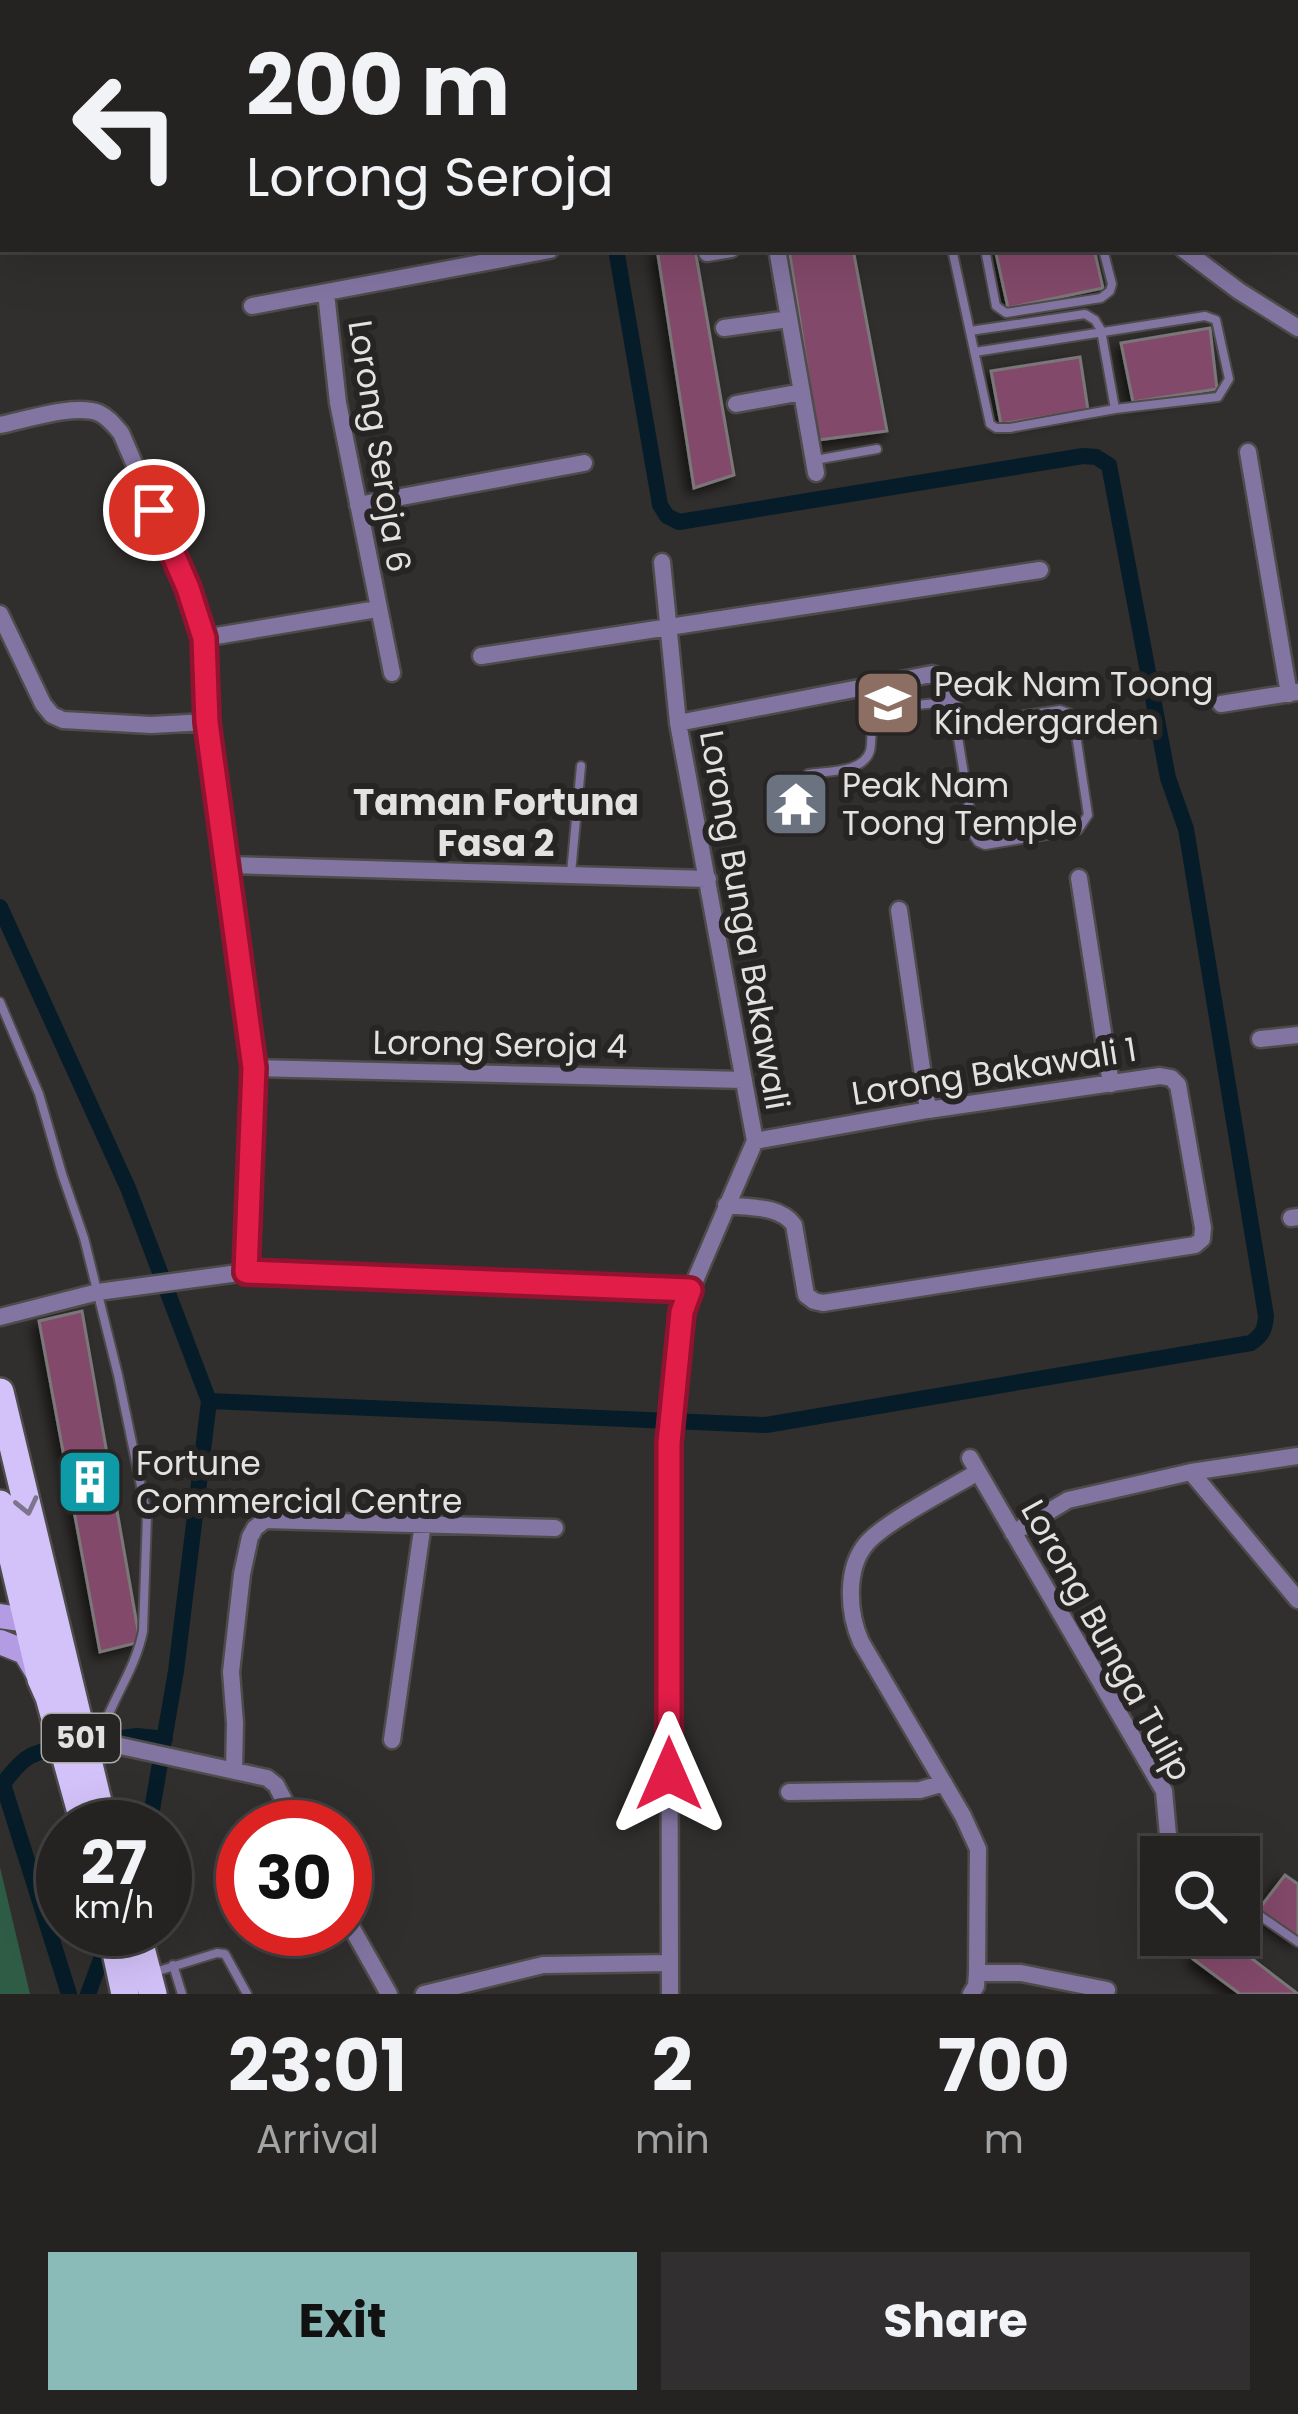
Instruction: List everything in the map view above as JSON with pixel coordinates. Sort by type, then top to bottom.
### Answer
[{"type":"main road","name":"501","points":[[0,1392],[99,1800]]},
{"type":"main road","name":"501","points":[[0,1504],[7,1532],[9,1618],[45,1688],[91,1751],[87,1800]]},
{"type":"main road","points":[[0,1589],[7,1532]]},
{"type":"main road","points":[[9,1618],[61,1648]]},
{"type":"main road","points":[[125,1994],[127,1956]]},
{"type":"street","points":[[252,306],[539,252]]},
{"type":"street","points":[[707,253],[713,252]]},
{"type":"street","points":[[778,252],[815,467]]},
{"type":"street","points":[[1187,252],[1298,328]]},
{"type":"street","name":"Lorong Seroja 6","points":[[326,292],[338,404],[392,674]]},
{"type":"street","points":[[724,328],[789,320]]},
{"type":"street","points":[[736,404],[802,392]]},
{"type":"street","points":[[0,424],[82,409],[109,420],[121,433],[188,588],[204,638],[207,722],[254,1068],[246,1272]]},
{"type":"street","points":[[1221,704],[1293,693],[1248,452]]},
{"type":"street","points":[[358,506],[584,463]]},
{"type":"street","name":"Lorong Bunga Bakawali","points":[[662,562],[678,723],[755,1141],[682,1312],[673,1393],[669,1443],[670,1994]]},
{"type":"street","points":[[481,656],[1040,570]]},
{"type":"street","name":"Lorong Seroja 6","points":[[204,638],[377,609]]},
{"type":"street","points":[[0,614],[37,694],[52,715],[78,723],[207,722]]},
{"type":"street","points":[[678,723],[932,674],[946,681],[956,725]]},
{"type":"street","points":[[228,865],[708,879]]},
{"type":"street","points":[[1079,878],[1111,1084]]},
{"type":"street","points":[[899,910],[928,1110]]},
{"type":"street","points":[[1260,1040],[1298,1035]]},
{"type":"street","name":"Lorong Seroja 4","points":[[254,1068],[744,1080]]},
{"type":"street","name":"Lorong Bakawali 1","points":[[726,1205],[788,1216],[794,1225],[806,1295],[823,1303],[1195,1245],[1202,1239],[1178,1085],[1171,1078],[928,1110],[755,1141]]},
{"type":"street","points":[[0,1317],[98,1292],[246,1272],[690,1290]]},
{"type":"street","points":[[1013,1533],[1068,1499],[1191,1472],[1298,1456]]},
{"type":"street","name":"Lorong Bunga Tulip","points":[[944,1783],[861,1642],[854,1626],[852,1576],[869,1540],[974,1465],[1164,1791],[1168,1836]]},
{"type":"street","points":[[1191,1472],[1298,1600]]},
{"type":"street","points":[[234,1771],[231,1672],[242,1574],[250,1537],[265,1520],[555,1528]]},
{"type":"street","points":[[392,1740],[423,1523]]},
{"type":"street","points":[[9,1618],[0,1639],[25,1652],[45,1688]]},
{"type":"street","points":[[91,1751],[267,1778],[284,1800]]},
{"type":"street","points":[[789,1792],[920,1790],[944,1783],[978,1849],[977,1973],[971,1994]]},
{"type":"street","points":[[368,1956],[389,1994]]},
{"type":"street","points":[[424,1994],[543,1966],[670,1964]]},
{"type":"street","points":[[977,1973],[1021,1973],[1107,1990]]},
{"type":"lane","points":[[953,252],[990,424],[996,428],[1218,397],[1228,380],[1216,320],[1205,316],[975,352]]},
{"type":"lane","points":[[986,252],[996,306],[1006,313],[1101,298],[1112,284],[1104,252]]},
{"type":"lane","points":[[970,331],[1085,314],[1101,331],[1115,410]]},
{"type":"lane","points":[[815,467],[877,449]]},
{"type":"lane","points":[[808,774],[855,767],[865,759],[871,750],[872,722],[882,713],[950,702]]},
{"type":"lane","points":[[1060,710],[1069,713],[1088,815],[1084,824],[1078,830],[985,845],[978,842],[956,725],[1060,710]]},
{"type":"lane","points":[[571,874],[581,766]]},
{"type":"lane","points":[[0,1002],[39,1094],[84,1238],[147,1515],[139,1650],[91,1751]]},
{"type":"lane","points":[[1260,1916],[1298,1942]]},
{"type":"lane","points":[[158,1978],[217,1952],[224,1954],[247,1994]]},
{"type":"lane","points":[[158,1978],[182,1994]]},
{"type":"green space","points":[[0,1867],[30,1994],[0,1994]]},
{"type":"building","points":[[657,252],[696,252],[734,475],[694,488]]},
{"type":"building","points":[[789,252],[854,252],[887,431],[818,440]]},
{"type":"building","points":[[996,252],[1095,252],[1103,288],[1008,308]]},
{"type":"building","points":[[1210,328],[1217,389],[1133,402],[1121,343]]},
{"type":"building","points":[[1080,357],[1088,410],[1001,424],[991,371]]},
{"type":"building","name":"Fortune Commercial Centre","points":[[82,1311],[140,1642],[100,1652],[39,1321]]},
{"type":"building","points":[[1285,1875],[1298,1884],[1298,1942],[1260,1916],[1260,1908]]},
{"type":"building","points":[[1248,1956],[1298,1994],[1240,1994],[1193,1959]]},
{"type":"waterway","points":[[209,1401],[766,1425],[1251,1343],[1264,1329],[1266,1316],[1186,829],[1168,778],[1109,465],[1083,456],[679,522],[660,505],[617,252]]},
{"type":"waterway","points":[[0,907],[128,1188],[209,1401],[176,1671],[154,1800]]},
{"type":"waterway","points":[[114,1739],[165,1739]]},
{"type":"waterway","points":[[69,1994],[3,1784],[32,1755],[72,1746]]},
{"type":"waterway","points":[[88,1994],[102,1956]]},
{"type":"place","name":"Peak Nam Toong Kindergarden","points":[[888,703]]},
{"type":"place","name":"Peak Nam Toong Temple","points":[[796,804]]},
{"type":"place","name":"Fortune Commercial Centre","points":[[90,1482]]},
{"type":"district","name":"Taman Fortuna Fasa 2","points":[[496,822]]},
{"type":"route","points":[[154,510],[204,638],[207,722],[254,1068],[246,1272],[690,1290],[682,1312],[669,1443],[669,1774]]}]
